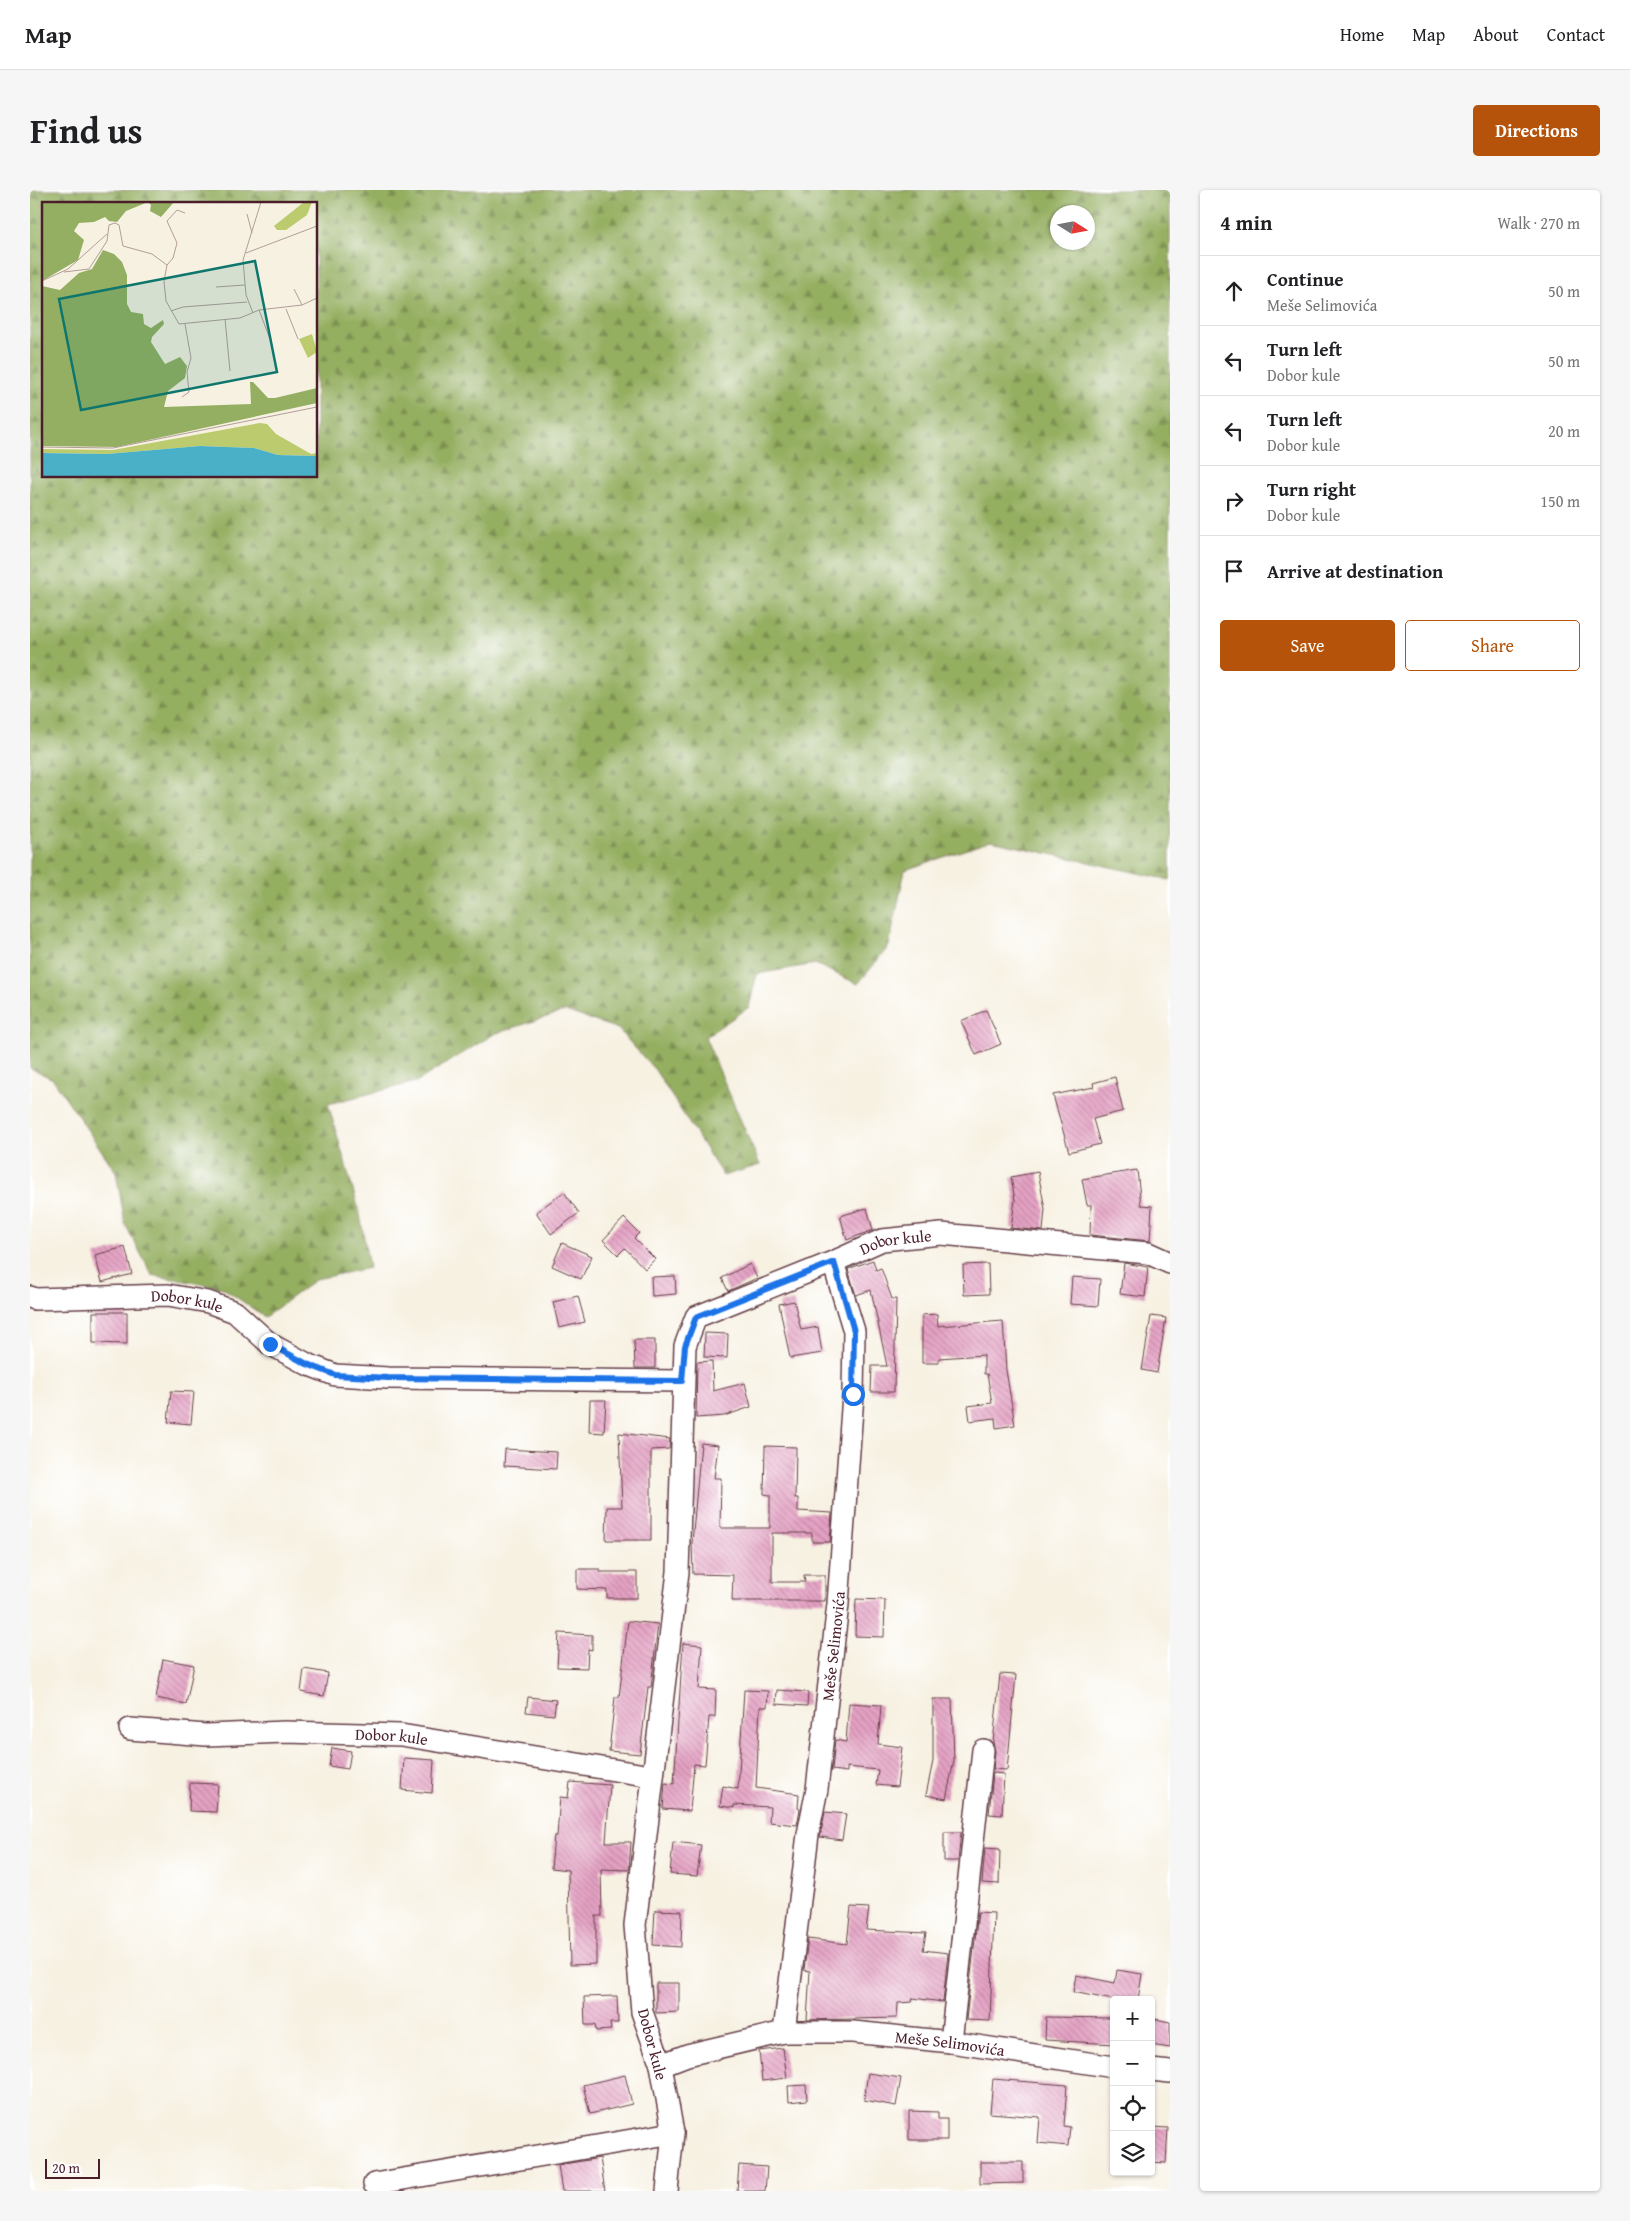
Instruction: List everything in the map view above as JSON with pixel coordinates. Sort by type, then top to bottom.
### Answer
[{"type":"street","name":"Dobor kule","points":[[667,2191],[673,2133],[661,2065],[642,2012],[635,1926],[678,1572],[682,1381],[685,1346],[696,1317],[834,1262],[882,1240],[940,1234],[1148,1253],[1170,1263]]},
{"type":"street","name":"Meše Selimovića","points":[[784,2032],[808,1834],[817,1789],[836,1614],[853,1394],[854,1331],[834,1262]]},
{"type":"street","name":"Dobor kule","points":[[30,1296],[35,1299],[168,1295],[208,1302],[235,1312],[270,1344],[307,1364],[335,1375],[388,1378],[682,1381]]},
{"type":"street","name":"Dobor kule","points":[[130,1729],[206,1735],[285,1732],[401,1735],[652,1776]]},
{"type":"street","points":[[951,2042],[984,1750]]},
{"type":"street","name":"Meše Selimovića","points":[[661,2065],[687,2055],[784,2032],[853,2032],[951,2042],[1110,2065]]},
{"type":"street","points":[[1155,2070],[1170,2072]]},
{"type":"street","points":[[374,2184],[673,2133]]},
{"type":"green space","points":[[30,190],[1170,190],[1170,880],[991,841],[905,870],[889,946],[858,984],[815,964],[757,974],[749,1007],[705,1037],[760,1165],[723,1176],[655,1070],[618,1029],[565,1011],[494,1034],[416,1082],[328,1104],[360,1214],[369,1268],[316,1279],[265,1317],[223,1288],[152,1275],[125,1224],[116,1172],[53,1079],[30,1068]]},
{"type":"building","points":[[986,1010],[1001,1044],[976,1055],[961,1021]]},
{"type":"building","points":[[1115,1077],[1123,1111],[1093,1119],[1100,1144],[1069,1152],[1053,1095],[1094,1087],[1093,1083]]},
{"type":"building","points":[[1137,1170],[1141,1205],[1152,1206],[1150,1241],[1090,1235],[1091,1205],[1087,1205],[1082,1179]]},
{"type":"building","points":[[1038,1172],[1045,1209],[1043,1231],[1011,1228],[1015,1200],[1011,1177]]},
{"type":"building","points":[[564,1192],[579,1213],[551,1234],[536,1212]]},
{"type":"building","points":[[867,1208],[873,1230],[847,1240],[840,1216]]},
{"type":"building","points":[[624,1218],[639,1233],[634,1238],[655,1259],[645,1269],[625,1248],[618,1255],[603,1240]]},
{"type":"building","points":[[562,1243],[592,1256],[581,1279],[552,1266]]},
{"type":"building","points":[[125,1247],[132,1274],[102,1282],[95,1255]]},
{"type":"building","points":[[873,1260],[876,1270],[881,1268],[892,1299],[896,1299],[894,1392],[871,1392],[872,1366],[887,1366],[871,1290],[856,1295],[848,1269]]},
{"type":"building","points":[[1124,1263],[1148,1267],[1145,1297],[1120,1294]]},
{"type":"building","points":[[750,1264],[757,1278],[728,1291],[722,1278]]},
{"type":"building","points":[[988,1264],[989,1294],[964,1295],[963,1265]]},
{"type":"building","points":[[675,1276],[676,1294],[652,1296],[651,1277]]},
{"type":"building","points":[[1072,1277],[1100,1279],[1098,1306],[1070,1304]]},
{"type":"building","points":[[578,1296],[585,1322],[559,1328],[553,1302]]},
{"type":"building","points":[[794,1301],[801,1330],[818,1327],[822,1353],[790,1358],[779,1304]]},
{"type":"building","points":[[93,1312],[127,1312],[127,1344],[93,1343]]},
{"type":"building","points":[[937,1314],[938,1326],[1003,1321],[1006,1370],[1015,1425],[996,1428],[995,1418],[970,1421],[968,1406],[992,1403],[987,1374],[984,1374],[984,1355],[939,1358],[939,1363],[922,1363],[922,1315]]},
{"type":"building","points":[[1151,1316],[1166,1318],[1157,1373],[1142,1370]]},
{"type":"building","points":[[705,1333],[728,1334],[727,1358],[704,1357]]},
{"type":"building","points":[[634,1340],[655,1340],[655,1368],[635,1368]]},
{"type":"building","points":[[712,1361],[713,1391],[745,1383],[751,1407],[724,1416],[696,1418],[697,1362]]},
{"type":"building","points":[[171,1391],[194,1392],[191,1424],[168,1422]]},
{"type":"building","points":[[590,1400],[606,1400],[604,1433],[589,1432]]},
{"type":"building","points":[[619,1433],[670,1439],[669,1449],[651,1450],[651,1540],[606,1540],[607,1507],[622,1507]]},
{"type":"building","points":[[701,1443],[718,1445],[714,1478],[721,1478],[720,1528],[770,1528],[770,1495],[764,1494],[765,1446],[796,1447],[795,1498],[798,1498],[798,1511],[832,1513],[830,1542],[812,1542],[812,1533],[772,1533],[772,1582],[805,1582],[804,1575],[825,1575],[825,1601],[732,1601],[733,1575],[693,1574],[692,1543]]},
{"type":"building","points":[[505,1449],[557,1452],[556,1469],[504,1466]]},
{"type":"building","points":[[577,1569],[600,1569],[600,1572],[637,1572],[637,1598],[607,1598],[607,1590],[577,1589]]},
{"type":"building","points":[[856,1599],[885,1600],[884,1637],[855,1636]]},
{"type":"building","points":[[628,1621],[658,1624],[651,1687],[648,1687],[640,1754],[609,1751],[615,1697],[619,1697]]},
{"type":"building","points":[[559,1633],[592,1635],[592,1650],[588,1649],[587,1668],[557,1667]]},
{"type":"building","points":[[683,1643],[702,1645],[699,1689],[716,1690],[715,1717],[709,1717],[705,1765],[694,1764],[690,1811],[663,1809],[665,1783],[674,1784]]},
{"type":"building","points":[[163,1659],[194,1665],[186,1704],[156,1698]]},
{"type":"building","points":[[304,1669],[328,1673],[324,1696],[301,1692]]},
{"type":"building","points":[[1000,1674],[1016,1675],[1007,1770],[993,1769],[995,1751],[993,1743]]},
{"type":"building","points":[[744,1690],[768,1691],[767,1707],[760,1707],[756,1788],[799,1794],[798,1808],[800,1809],[797,1825],[769,1822],[770,1807],[734,1805],[734,1808],[720,1806],[723,1786],[738,1789]]},
{"type":"building","points":[[777,1690],[808,1692],[807,1706],[776,1704]]},
{"type":"building","points":[[528,1697],[556,1700],[554,1715],[526,1712]]},
{"type":"building","points":[[933,1699],[952,1699],[954,1761],[946,1799],[926,1795],[933,1761]]},
{"type":"building","points":[[849,1703],[881,1705],[878,1744],[902,1747],[897,1787],[876,1785],[878,1770],[847,1767],[847,1772],[832,1770],[835,1740],[846,1742]]},
{"type":"building","points":[[332,1748],[351,1751],[348,1769],[329,1766]]},
{"type":"building","points":[[404,1758],[434,1760],[432,1793],[402,1790]]},
{"type":"building","points":[[993,1773],[1004,1774],[1002,1815],[989,1814]]},
{"type":"building","points":[[570,1782],[610,1785],[606,1842],[631,1842],[629,1870],[601,1869],[602,1916],[596,1916],[596,1964],[570,1965],[568,1870],[551,1868],[554,1836],[557,1836],[560,1797],[568,1798]]},
{"type":"building","points":[[190,1783],[218,1784],[216,1812],[189,1811]]},
{"type":"building","points":[[825,1812],[846,1814],[842,1840],[820,1837]]},
{"type":"building","points":[[944,1832],[961,1832],[958,1861],[944,1861]]},
{"type":"building","points":[[673,1842],[701,1845],[697,1876],[670,1874]]},
{"type":"building","points":[[985,1848],[1000,1849],[999,1884],[982,1883]]},
{"type":"building","points":[[851,1907],[869,1908],[866,1930],[926,1933],[923,1950],[948,1953],[943,2002],[913,1998],[912,2002],[898,2003],[897,2018],[807,2020],[810,1971],[804,1970],[808,1939],[847,1944]]},
{"type":"building","points":[[655,1910],[682,1911],[681,1947],[653,1945]]},
{"type":"building","points":[[978,1912],[994,1913],[990,2021],[966,2020]]},
{"type":"building","points":[[1117,1970],[1142,1974],[1139,1996],[1110,1996],[1110,1999],[1073,1992],[1076,1975],[1115,1983]]},
{"type":"building","points":[[656,1983],[679,1983],[679,2012],[656,2013]]},
{"type":"building","points":[[617,1996],[618,2023],[610,2023],[611,2030],[596,2031],[595,2025],[585,2025],[584,1997]]},
{"type":"building","points":[[1046,2017],[1110,2018],[1110,2044],[1045,2040]]},
{"type":"building","points":[[1155,2019],[1170,2022],[1170,2048],[1155,2046]]},
{"type":"building","points":[[783,2048],[787,2078],[762,2081],[759,2051]]},
{"type":"building","points":[[868,2073],[901,2078],[896,2106],[864,2100]]},
{"type":"building","points":[[625,2075],[632,2104],[590,2114],[583,2085]]},
{"type":"building","points":[[993,2079],[1067,2085],[1064,2126],[1070,2127],[1068,2146],[1038,2143],[1040,2117],[990,2113]]},
{"type":"building","points":[[806,2085],[807,2100],[789,2102],[788,2086]]},
{"type":"building","points":[[909,2111],[938,2112],[938,2119],[947,2119],[947,2140],[909,2140]]},
{"type":"building","points":[[1155,2127],[1168,2128],[1166,2163],[1155,2162]]},
{"type":"building","points":[[600,2158],[605,2191],[562,2191],[558,2165]]},
{"type":"building","points":[[980,2162],[1023,2162],[1023,2183],[980,2184]]},
{"type":"building","points":[[739,2165],[767,2167],[765,2191],[737,2191]]},
{"type":"route","points":[[270,1344],[307,1364],[335,1375],[388,1378],[682,1381],[685,1346],[696,1317],[834,1262],[854,1331],[853,1394]]}]
